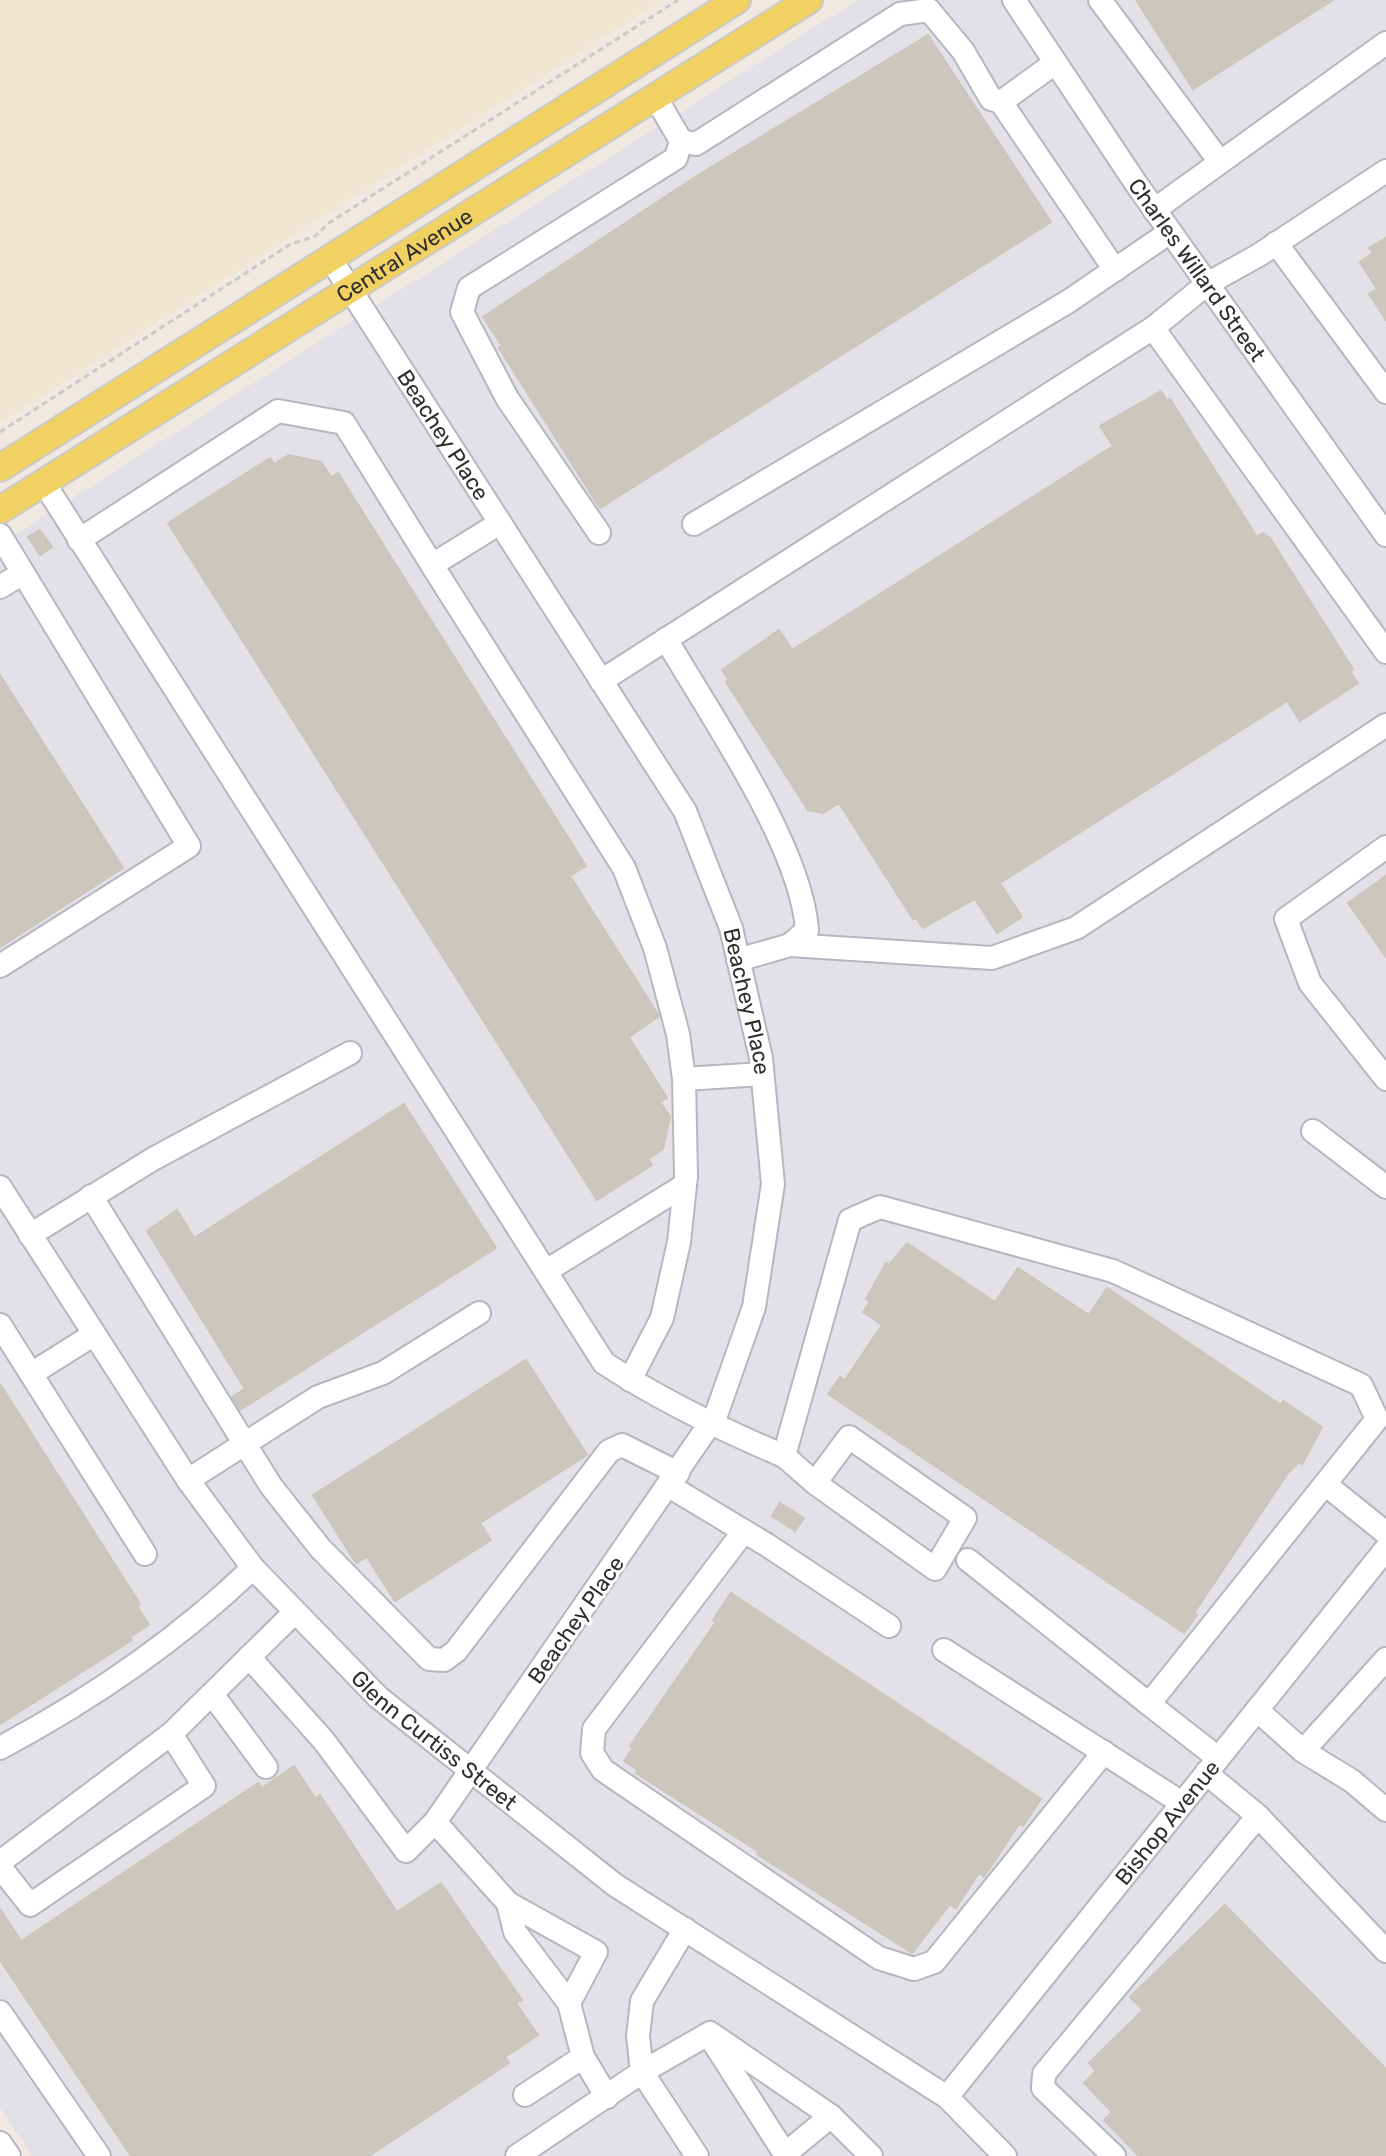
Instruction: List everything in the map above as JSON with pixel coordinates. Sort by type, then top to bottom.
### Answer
[{"type":"main road","name":"Central Avenue","points":[[0,468],[737,0]]},
{"type":"main road","name":"Central Avenue","points":[[0,510],[809,0]]},
{"type":"main road","points":[[635,65],[656,98]]},
{"type":"main road","points":[[24,452],[44,483]]},
{"type":"street","name":"Charles Willard Street","points":[[1014,0],[1154,210],[1386,535]]},
{"type":"street","points":[[1100,0],[1220,162]]},
{"type":"street","points":[[681,141],[696,144],[900,14],[929,10],[963,51],[991,99],[1001,102],[1115,270]]},
{"type":"street","points":[[1154,210],[1386,43]]},
{"type":"street","points":[[1001,102],[1055,63]]},
{"type":"street","points":[[599,533],[507,398],[462,312],[469,288],[676,158],[681,141],[656,98]]},
{"type":"street","points":[[601,681],[1153,328],[1207,284],[1386,171]]},
{"type":"street","points":[[694,524],[1115,270],[1170,232]]},
{"type":"street","points":[[1276,243],[1386,392]]},
{"type":"street","name":"Beachey Place","points":[[249,1657],[324,1741],[406,1851],[435,1822],[470,1773],[716,1415],[754,1307],[773,1184],[762,1074],[731,928],[685,811],[330,258]]},
{"type":"street","points":[[1153,328],[1386,652]]},
{"type":"street","points":[[79,540],[278,411],[344,423],[624,868],[655,948],[678,1034],[684,1079],[685,1185],[679,1242],[662,1318],[630,1380]]},
{"type":"street","points":[[44,483],[604,1363],[709,1425],[784,1456],[815,1483],[935,1569],[965,1518],[849,1437],[815,1483]]},
{"type":"street","points":[[432,565],[500,523]]},
{"type":"street","points":[[0,535],[189,846],[0,966]]},
{"type":"street","points":[[0,587],[23,573]]},
{"type":"street","points":[[666,639],[769,816],[793,872],[806,909],[807,930],[790,945]]},
{"type":"street","points":[[738,960],[790,945],[992,958],[1038,943],[1076,928],[1386,725]]},
{"type":"street","points":[[1386,847],[1286,919],[1310,983],[1386,1079]]},
{"type":"street","points":[[30,1235],[153,1159],[350,1053]]},
{"type":"street","points":[[684,1079],[762,1074]]},
{"type":"street","points":[[1313,1131],[1386,1187]]},
{"type":"street","points":[[546,1271],[685,1185]]},
{"type":"street","name":"Glenn Curtiss Street","points":[[0,1187],[188,1480],[253,1568],[378,1697],[615,1885],[947,2097],[1005,2156]]},
{"type":"street","points":[[91,1196],[271,1486],[320,1548],[429,1659],[444,1660],[456,1651],[609,1451],[622,1445],[744,1531],[889,1626]]},
{"type":"street","points":[[784,1456],[850,1220],[880,1207],[1113,1271],[1361,1385],[1377,1419],[1149,1704]]},
{"type":"street","points":[[188,1480],[318,1397],[383,1373],[479,1313]]},
{"type":"street","points":[[0,1325],[145,1554]]},
{"type":"street","points":[[31,1374],[93,1335]]},
{"type":"street","points":[[1325,1484],[1386,1533]]},
{"type":"street","points":[[744,1531],[594,1729],[592,1753],[603,1770],[879,1958],[914,1969],[934,1962],[1104,1752]]},
{"type":"street","name":"Bishop Avenue","points":[[947,2097],[1386,1549]]},
{"type":"street","points":[[968,1560],[1149,1704],[1212,1766],[1386,1951]]},
{"type":"street","points":[[0,1748],[103,1687],[184,1632],[253,1568]]},
{"type":"street","points":[[171,1734],[204,1786],[30,1905],[0,1865],[171,1734],[294,1613]]},
{"type":"street","points":[[944,1650],[1182,1803]]},
{"type":"street","points":[[1303,1751],[1386,1659]]},
{"type":"street","points":[[212,1694],[266,1767]]},
{"type":"street","points":[[1257,1710],[1303,1751],[1352,1781],[1386,1810]]},
{"type":"street","points":[[1114,2156],[1043,2088],[1044,2074],[1258,1816]]},
{"type":"street","points":[[435,1822],[508,1903],[596,1952],[569,2003]]},
{"type":"street","points":[[508,1903],[515,1932],[569,2003],[583,2057],[607,2097]]},
{"type":"street","points":[[685,1929],[642,2001],[638,2036],[642,2072],[697,2156]]},
{"type":"street","points":[[0,2012],[99,2156]]},
{"type":"street","points":[[517,2156],[642,2072],[709,2034]]},
{"type":"street","points":[[709,2034],[831,2116],[871,2156]]},
{"type":"street","points":[[709,2034],[785,2154],[831,2116]]},
{"type":"street","points":[[525,2095],[583,2057]]},
{"type":"street","points":[[0,2143],[9,2156]]},
{"type":"path","points":[[0,432],[289,245],[315,236],[329,223],[678,0]]},
{"type":"shaded area","points":[[0,0],[662,0],[0,423]]},
{"type":"shaded area","points":[[857,0],[1386,0],[1386,2156],[32,2156],[0,2108],[0,544]]},
{"type":"building","points":[[1136,0],[1333,0],[1193,89]]},
{"type":"building","points":[[928,35],[1051,222],[600,508],[499,348],[502,346],[483,317],[695,177]]},
{"type":"building","points":[[1386,238],[1386,320],[1369,294],[1377,289],[1360,262],[1373,253],[1369,248]]},
{"type":"building","points":[[1161,391],[1167,401],[1170,399],[1257,537],[1263,533],[1270,538],[1353,669],[1350,671],[1358,683],[1300,721],[1287,701],[1000,883],[1022,917],[997,933],[975,899],[923,928],[916,918],[913,919],[839,803],[823,813],[808,810],[726,682],[729,680],[722,670],[779,630],[792,650],[1113,446],[1100,426]]},
{"type":"building","points":[[289,455],[321,462],[331,477],[338,473],[586,866],[570,876],[659,1016],[629,1037],[667,1098],[660,1102],[670,1117],[663,1149],[648,1159],[652,1165],[597,1200],[168,523],[270,458],[274,464]]},
{"type":"building","points":[[40,530],[52,547],[40,555],[28,537]]},
{"type":"building","points":[[0,675],[123,868],[0,947]]},
{"type":"building","points":[[1386,876],[1386,957],[1348,903]]},
{"type":"building","points":[[404,1104],[496,1248],[240,1410],[232,1397],[245,1389],[147,1231],[177,1210],[194,1238]]},
{"type":"building","points":[[907,1243],[995,1302],[1018,1268],[1089,1315],[1107,1288],[1281,1405],[1283,1401],[1322,1427],[1302,1464],[1299,1462],[1288,1473],[1194,1613],[1197,1615],[1184,1633],[828,1394],[840,1377],[845,1380],[882,1325],[863,1312],[870,1302],[866,1299],[886,1263],[889,1265]]},
{"type":"building","points":[[526,1360],[587,1455],[480,1523],[491,1540],[395,1601],[367,1557],[356,1563],[313,1495]]},
{"type":"building","points":[[0,1384],[140,1604],[137,1606],[149,1625],[130,1637],[132,1640],[0,1724]]},
{"type":"building","points":[[780,1503],[804,1518],[795,1531],[772,1516]]},
{"type":"building","points":[[731,1593],[1041,1799],[1023,1826],[1019,1824],[984,1877],[979,1873],[956,1908],[950,1904],[912,1953],[757,1854],[759,1852],[636,1773],[638,1770],[624,1761],[633,1748],[630,1746],[716,1622],[713,1620]]},
{"type":"building","points":[[294,1766],[315,1798],[320,1795],[397,1912],[441,1883],[522,2000],[516,2003],[538,2035],[505,2057],[509,2063],[369,2156],[131,2156],[0,1960],[0,1909],[21,1941],[258,1783],[262,1788]]},
{"type":"building","points":[[1225,1905],[1386,2069],[1386,2156],[1139,2156],[1104,2120],[1112,2112],[1084,2083],[1096,2071],[1089,2063],[1143,2010],[1130,1997]]}]
